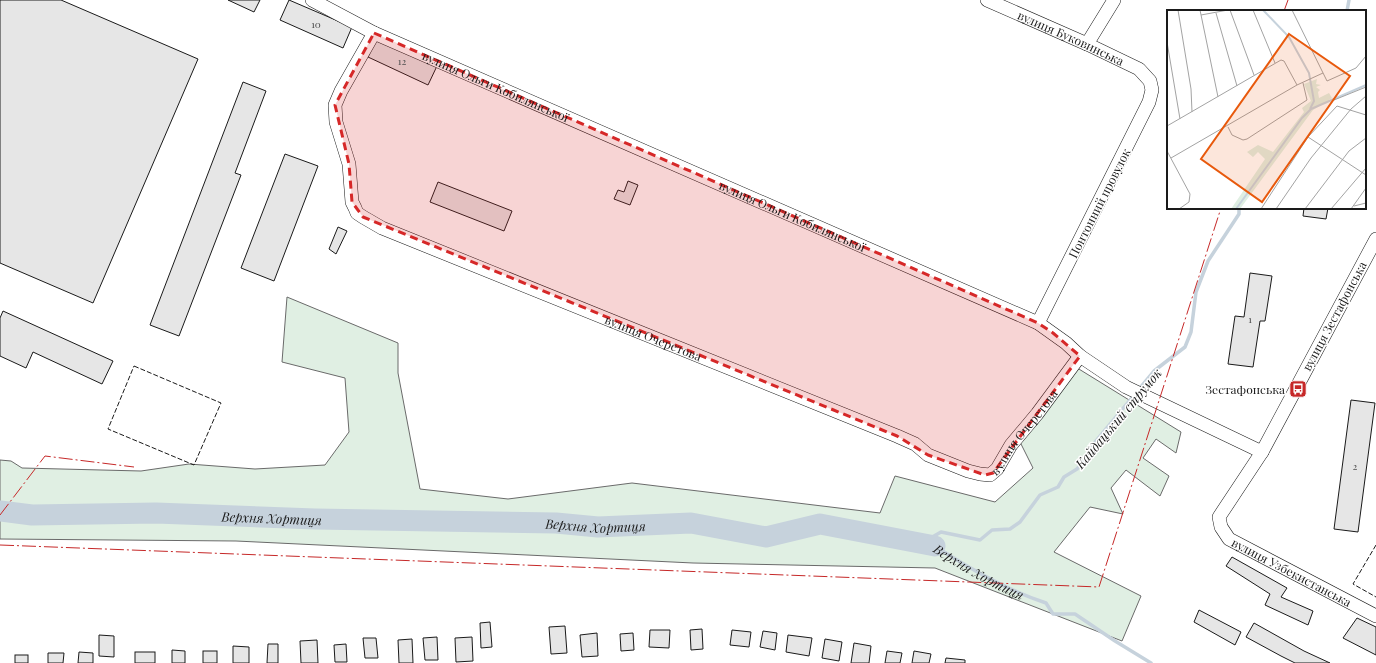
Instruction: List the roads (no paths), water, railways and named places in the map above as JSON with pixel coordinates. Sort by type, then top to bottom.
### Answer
[{"type":"street","name":"вулиця Ольги Кобилянської","points":[[312,0],[374,33],[1038,323],[1053,333],[1080,356],[1126,387],[1262,452]]},
{"type":"street","name":"вулиця Буковинська","points":[[988,0],[1139,69],[1150,81]]},
{"type":"street","points":[[1087,44],[1114,0]]},
{"type":"street","name":"вулиця Очеретова","points":[[374,33],[341,91],[335,106],[336,122],[349,164],[352,202],[354,208],[357,213],[382,228],[897,436],[914,444],[928,455],[980,474],[990,475],[997,469],[1011,445],[1037,414],[1080,356]]},
{"type":"street","name":"Понтонний провулок","points":[[1038,323],[1149,102],[1152,90],[1150,81]]},
{"type":"street","name":"вулиця Зестафонська","points":[[1219,517],[1262,452],[1376,239]]},
{"type":"street","name":"вулиця Узбекистанська","points":[[1219,517],[1221,527],[1229,539],[1376,616]]},
{"type":"waterway","name":"Кайдацький струмок","points":[[1347,10],[1349,0]]},
{"type":"waterway","name":"Кайдацький струмок","points":[[1139,389],[1154,371],[1185,347],[1191,332],[1196,292],[1208,261],[1239,214],[1239,209]]},
{"type":"waterway","name":"Кайдацький струмок","points":[[927,544],[934,536],[941,532],[980,540],[992,530],[1010,529],[1020,522],[1040,495],[1058,487],[1064,477],[1077,469],[1085,460],[1095,442],[1135,394]]},
{"type":"waterway","name":"Верхня Хортиця","points":[[0,511],[32,515],[156,513],[315,519],[556,523],[598,527],[691,523],[766,537],[820,524],[935,546]]},
{"type":"waterway","name":"Верхня Хортиця","points":[[935,546],[961,563],[989,578],[1017,592],[1046,603],[1053,614],[1075,614],[1151,663]]},
{"type":"place","name":"Зестафонська","points":[[1298,389]]}]
